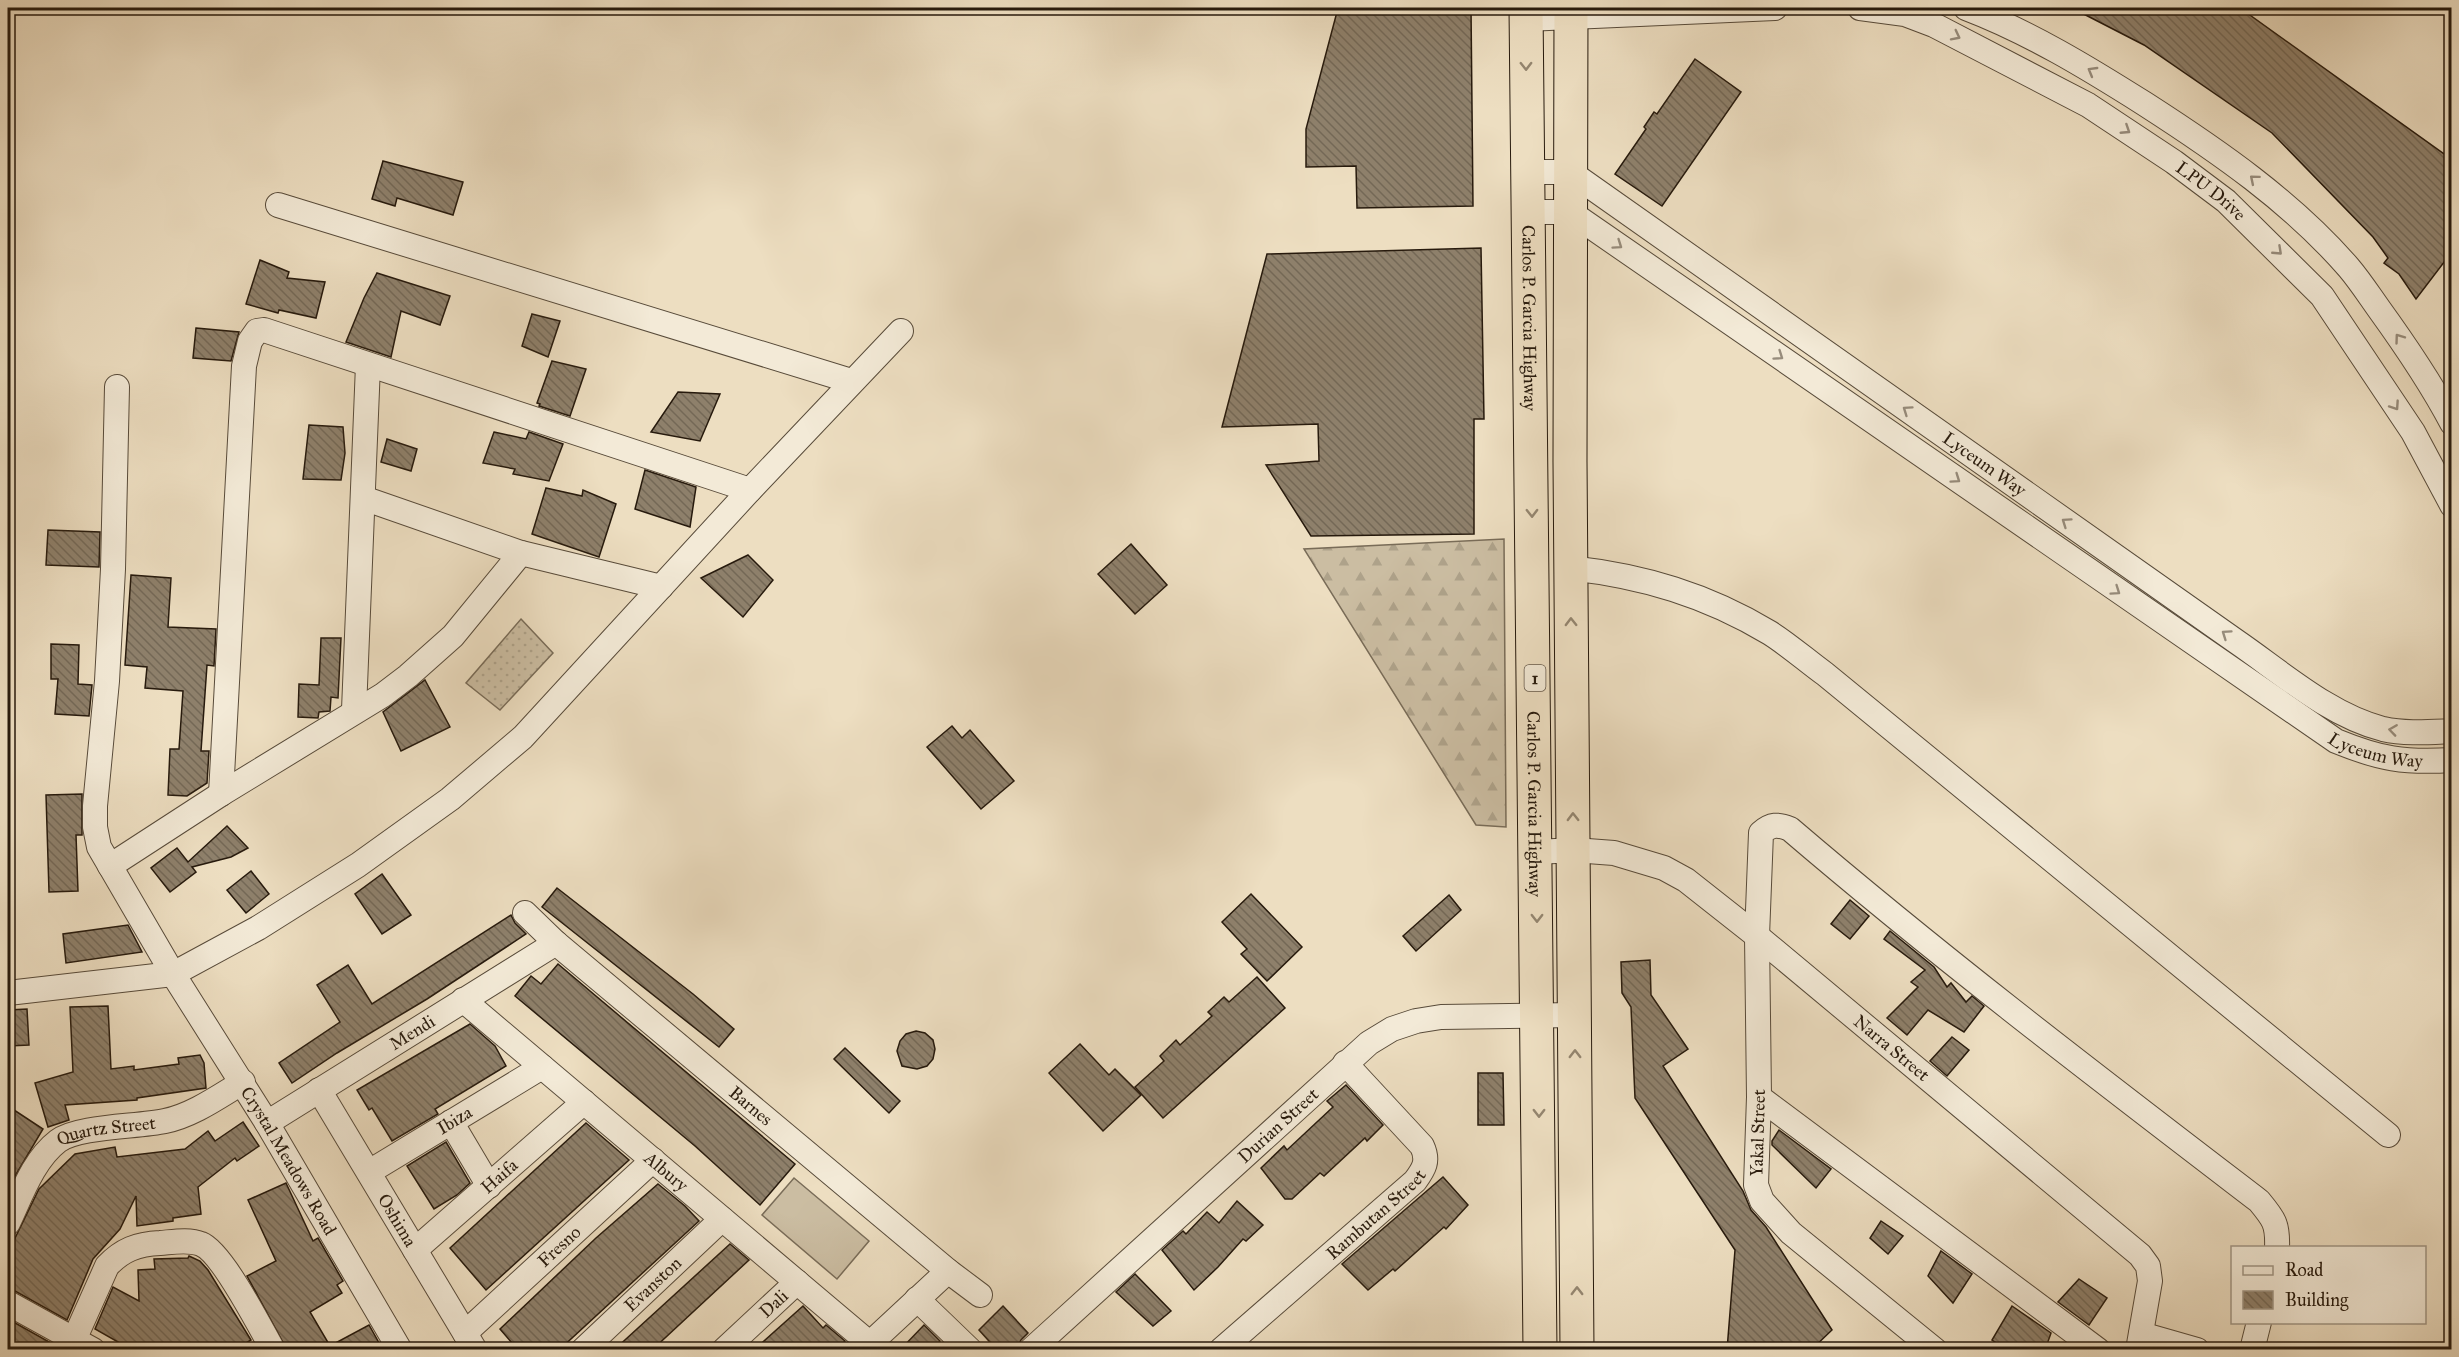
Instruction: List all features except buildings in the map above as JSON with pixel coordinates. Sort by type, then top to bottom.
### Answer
[{"type":"highway","name":"Carlos P. Garcia Highway","points":[[1571,12],[1570,568],[1577,1350]]},
{"type":"highway","name":"Carlos P. Garcia Highway","points":[[1526,13],[1537,852],[1540,1350]]},
{"type":"highway","points":[[1532,463],[1570,462]]},
{"type":"street","points":[[1526,13],[1775,8]]},
{"type":"street","name":"LPU Drive","points":[[1860,8],[1905,14],[1934,25],[2088,105],[2174,162],[2226,201],[2322,296],[2413,432],[2451,506]]},
{"type":"street","name":"LPU Drive","points":[[1966,8],[2013,27],[2104,78],[2194,135],[2251,176],[2318,235],[2350,269],[2406,346],[2451,423]]},
{"type":"street","points":[[1527,172],[1570,172]]},
{"type":"street","name":"Lyceum Way","points":[[1570,172],[2237,642],[2349,718],[2384,729],[2417,733],[2451,731]]},
{"type":"street","points":[[278,205],[851,381]]},
{"type":"street","points":[[1528,212],[1570,212]]},
{"type":"street","name":"Lyceum Way","points":[[1570,212],[2336,741],[2373,756],[2415,762],[2451,760]]},
{"type":"street","points":[[1669,280],[1685,254]]},
{"type":"street","points":[[221,794],[244,366],[250,341],[257,332],[264,330],[750,490]]},
{"type":"street","points":[[8,993],[173,974],[258,928],[358,865],[450,799],[523,737],[851,381],[901,331]]},
{"type":"street","points":[[354,710],[368,365]]},
{"type":"street","name":"Crystal Meadows Road","points":[[117,387],[113,569],[107,681],[94,806],[99,847],[173,974],[243,1082],[400,1350]]},
{"type":"street","points":[[363,498],[521,553],[661,586]]},
{"type":"street","points":[[110,866],[354,710],[383,695],[408,676],[453,636],[521,553]]},
{"type":"street","points":[[1570,568],[1616,573],[1673,588],[1728,610],[1772,634],[1842,688],[2388,1135]]},
{"type":"street","name":"Yakal Street","points":[[1935,1350],[1791,1233],[1762,1201],[1756,1185],[1760,1097],[1757,936],[1761,833],[1772,826],[1780,824],[1791,829],[1980,985],[2259,1201],[2275,1219],[2278,1232],[2277,1246]]},
{"type":"street","name":"Narra Street","points":[[1537,852],[1574,850],[1636,857],[1686,880],[1757,936],[2140,1255],[2148,1266],[2151,1281],[2140,1342]]},
{"type":"street","name":"Barnes","points":[[525,913],[556,943],[948,1271],[980,1294]]},
{"type":"street","name":"Mendi","points":[[267,1123],[556,943]]},
{"type":"street","name":"Albury","points":[[463,1000],[797,1282],[866,1346]]},
{"type":"street","name":"Durian Street","points":[[1031,1350],[1369,1043],[1392,1029],[1416,1021],[1441,1017],[1575,1015]]},
{"type":"street","name":"Rambutan Street","points":[[1221,1350],[1415,1181],[1424,1169],[1426,1154],[1414,1135],[1346,1063]]},
{"type":"street","name":"Ibiza","points":[[369,1172],[542,1067]]},
{"type":"street","name":"Quartz Street","points":[[8,1223],[37,1165],[48,1149],[59,1140],[75,1133],[181,1117],[243,1082]]},
{"type":"street","name":"Oshima","points":[[319,1090],[470,1341]]},
{"type":"street","points":[[1760,1097],[2098,1350]]},
{"type":"street","name":"Haifa","points":[[415,1250],[584,1102]]},
{"type":"street","points":[[451,1122],[489,1186]]},
{"type":"street","name":"Fresno","points":[[470,1341],[653,1160]]},
{"type":"street","name":"Evanston","points":[[583,1350],[722,1219]]},
{"type":"street","points":[[8,1303],[84,1345],[107,1266],[116,1257],[134,1247],[189,1242],[202,1244],[219,1258],[273,1350]]},
{"type":"street","points":[[866,1346],[948,1271]]},
{"type":"street","name":"Dali","points":[[724,1350],[797,1282]]},
{"type":"street","points":[[917,1299],[970,1350]]},
{"type":"street","points":[[2252,1350],[2259,1324]]},
{"type":"street","points":[[2140,1342],[2197,1350]]},
{"type":"green space","points":[[1504,539],[1506,827],[1476,825],[1304,549]]},
{"type":"green space","points":[[521,619],[553,653],[500,710],[466,683]]},
{"type":"green space","points":[[794,1178],[869,1241],[837,1279],[762,1215]]}]
